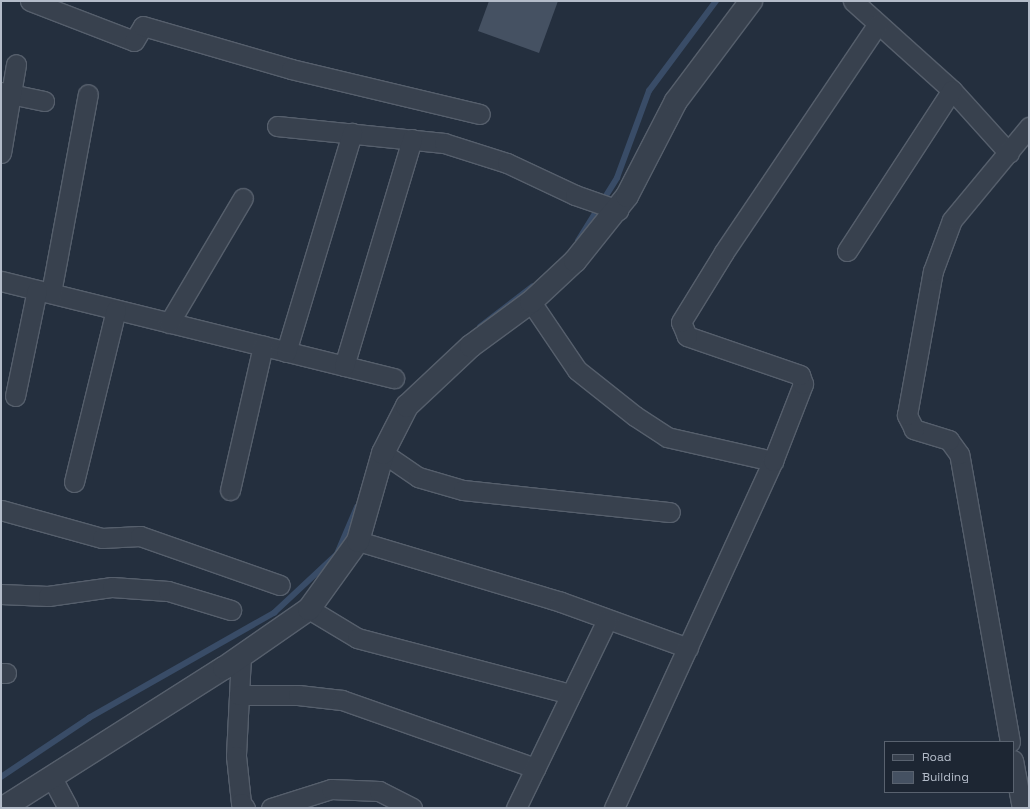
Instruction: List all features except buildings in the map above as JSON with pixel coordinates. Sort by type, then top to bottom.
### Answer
[{"type":"street","points":[[30,1],[134,42],[143,26],[291,69],[480,114]]},
{"type":"street","points":[[3,808],[241,656],[309,609],[358,541],[383,453],[407,406],[471,346],[531,302],[576,262],[616,209],[676,101],[751,1]]},
{"type":"street","points":[[853,1],[952,90],[1009,153]]},
{"type":"street","points":[[614,808],[773,461],[804,380],[800,374],[687,336],[681,322],[724,252],[878,24]]},
{"type":"street","points":[[1,153],[6,93],[16,64]]},
{"type":"street","points":[[847,251],[952,90]]},
{"type":"street","points":[[6,93],[44,101]]},
{"type":"street","points":[[15,396],[44,292],[88,94]]},
{"type":"street","points":[[277,126],[444,142],[507,163],[589,199],[616,209]]},
{"type":"street","points":[[1010,741],[959,454],[949,440],[914,429],[907,415],[932,270],[952,220],[1028,130]]},
{"type":"street","points":[[286,352],[352,134]]},
{"type":"street","points":[[344,366],[412,139]]},
{"type":"street","points":[[169,323],[243,198]]},
{"type":"street","points":[[1,281],[394,378]]},
{"type":"street","points":[[531,302],[577,370],[635,416],[667,436],[773,461]]},
{"type":"street","points":[[74,482],[116,310]]},
{"type":"street","points":[[230,490],[263,346]]},
{"type":"street","points":[[383,453],[418,477],[463,490],[670,512]]},
{"type":"street","points":[[1,510],[102,538],[140,536],[280,585]]},
{"type":"street","points":[[358,541],[561,602],[607,620],[688,648]]},
{"type":"street","points":[[1,594],[48,596],[112,587],[168,591],[231,610]]},
{"type":"street","points":[[309,609],[357,638],[572,694]]},
{"type":"street","points":[[516,808],[607,620]]},
{"type":"street","points":[[241,656],[236,756],[241,803],[245,808]]},
{"type":"street","points":[[239,695],[298,695],[342,700],[535,768]]},
{"type":"street","points":[[1014,765],[1022,808]]},
{"type":"street","points":[[51,776],[68,808]]},
{"type":"street","points":[[271,808],[284,801],[331,788],[379,791],[412,808]]},
{"type":"waterway","points":[[578,241],[617,178],[649,91],[716,1]]},
{"type":"waterway","points":[[480,327],[532,287]]},
{"type":"waterway","points":[[1,777],[89,718],[274,613],[337,554],[357,507]]}]
